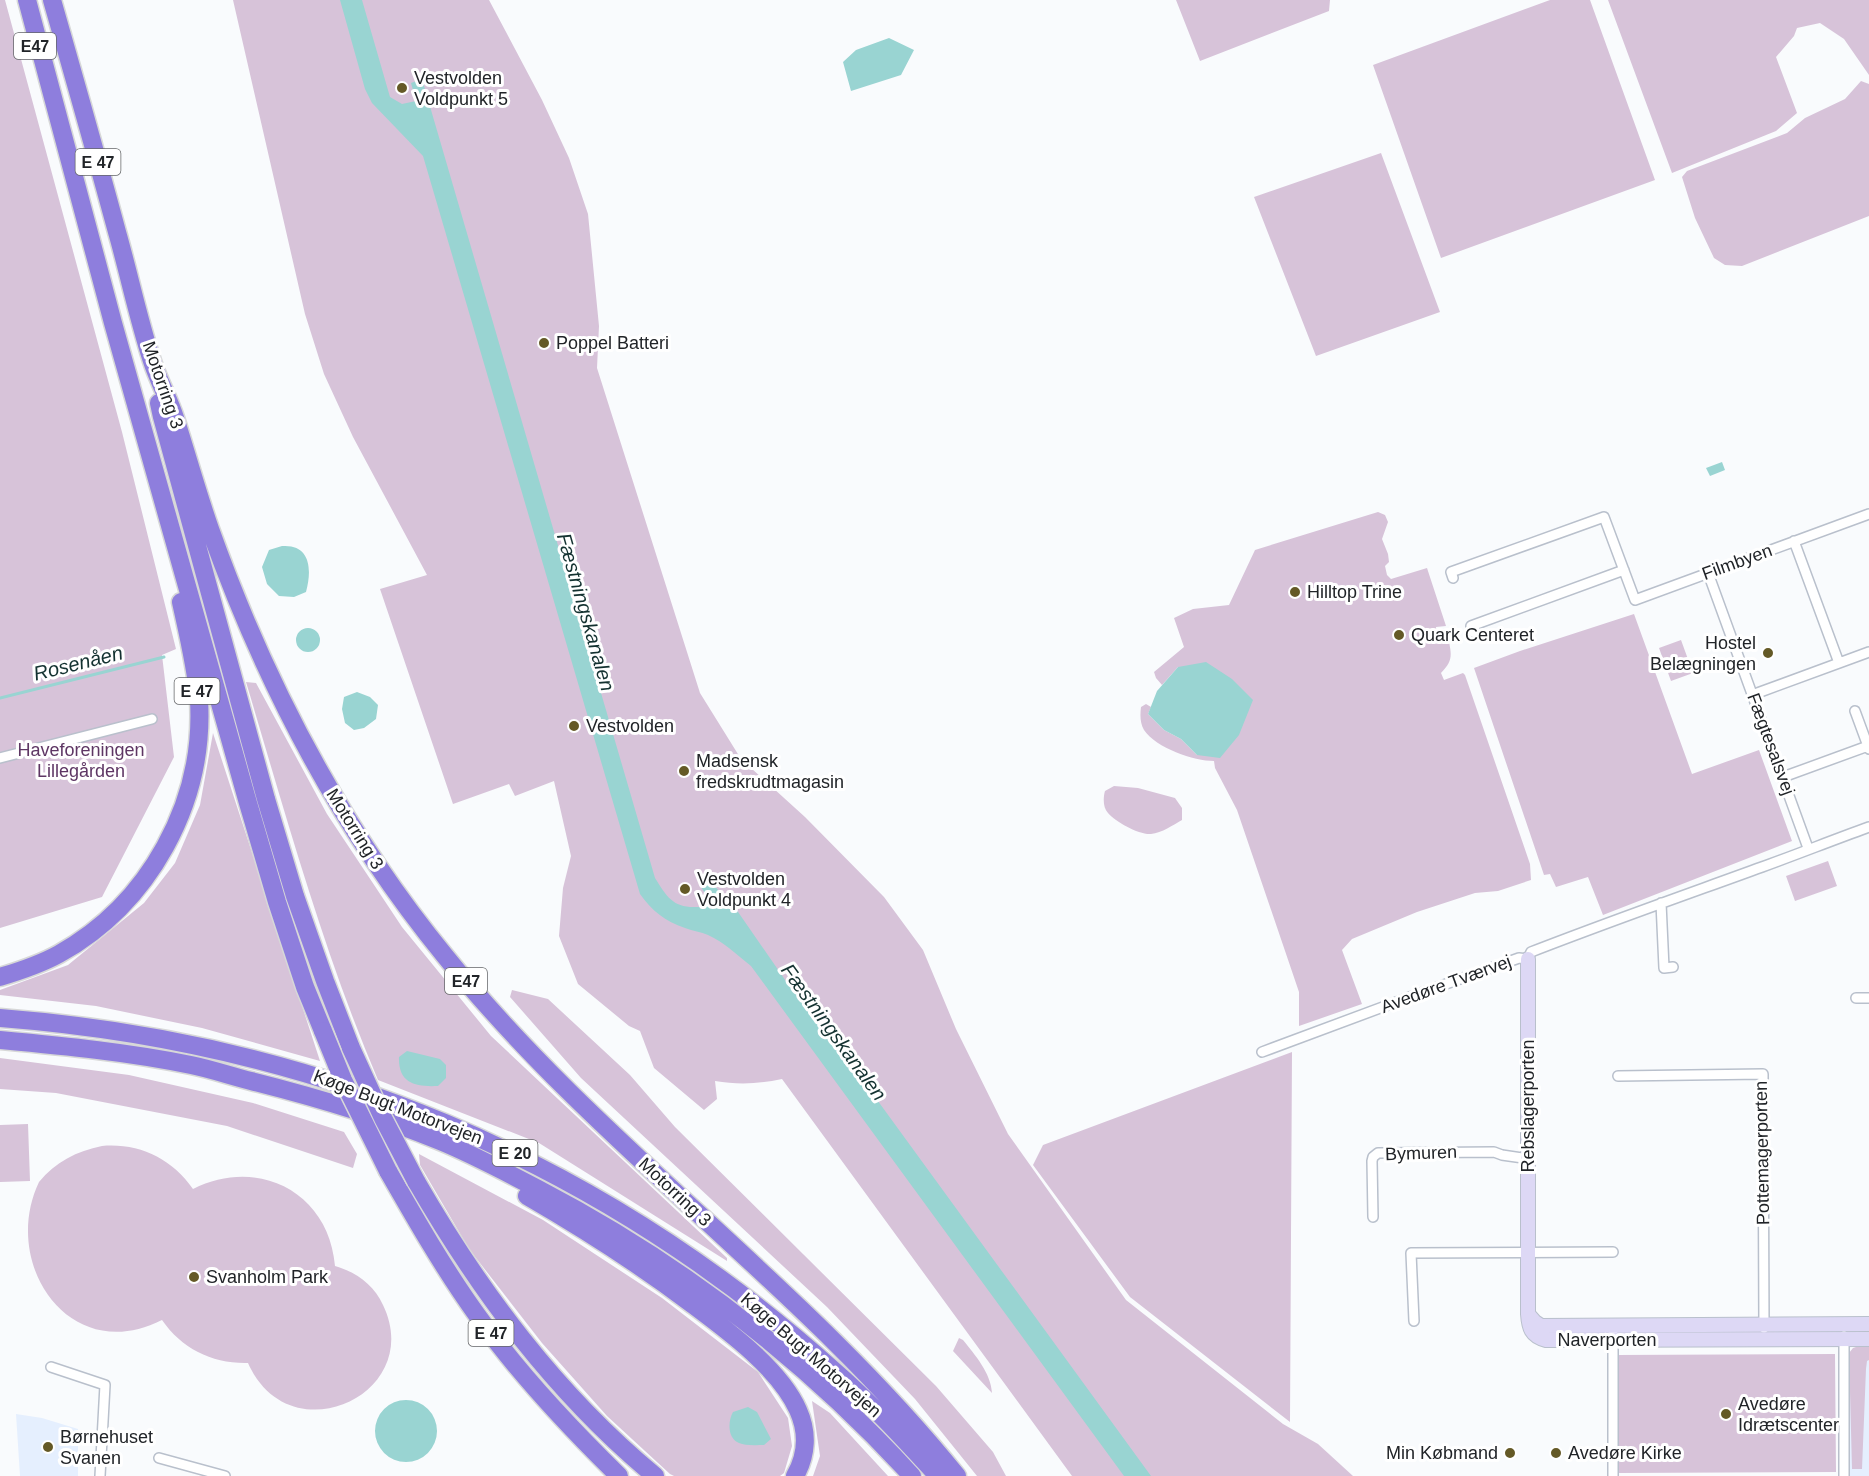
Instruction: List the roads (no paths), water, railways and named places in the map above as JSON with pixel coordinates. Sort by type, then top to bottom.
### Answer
[{"type":"highway","name":"E47","points":[[18,0],[52,92]]},
{"type":"highway","name":"Motorring 3","points":[[27,0],[113,323],[271,880],[305,987],[343,1080],[388,1171],[431,1246],[477,1316],[555,1411],[619,1476]]},
{"type":"highway","name":"Motorring 3","points":[[52,0],[153,363],[173,413],[208,525],[275,687],[342,811],[407,908],[445,957],[494,1013],[608,1130],[838,1346],[908,1418],[957,1476]]},
{"type":"highway","name":"E 47","points":[[0,977],[32,967],[59,954],[87,936],[129,900],[167,844],[190,787],[196,755],[199,700],[194,665],[149,472],[118,360],[113,323]]},
{"type":"highway","name":"E 47","points":[[153,363],[162,417],[266,799],[295,896],[351,1048],[383,1118],[416,1181],[484,1290],[531,1352],[566,1392],[607,1434],[655,1476]]},
{"type":"highway","name":"Køge Bugt Motorvejen","points":[[0,1018],[129,1032],[240,1054],[343,1084],[404,1106],[514,1153],[640,1223],[699,1262],[773,1318],[833,1369],[893,1427],[938,1476]]},
{"type":"highway","name":"Køge Bugt Motorvejen","points":[[0,1040],[68,1047],[191,1065],[297,1092],[412,1131],[474,1156],[577,1208],[692,1281],[761,1334],[819,1383],[912,1476]]},
{"type":"highway","points":[[412,1131],[436,1149],[510,1186],[606,1243],[712,1318],[744,1345],[772,1372],[789,1393],[798,1410],[804,1426],[805,1446],[801,1466],[795,1476]]},
{"type":"street","name":"Filmbyen","points":[[1453,578],[1451,572],[1604,517],[1635,600],[1869,514]]},
{"type":"street","points":[[1794,542],[1839,663]]},
{"type":"street","points":[[1473,632],[1471,626],[1624,570]]},
{"type":"street","name":"Fægtesalsvej","points":[[1708,573],[1808,848]]},
{"type":"street","points":[[1752,695],[1869,652]]},
{"type":"street","points":[[1782,777],[1869,748],[1855,711]]},
{"type":"street","points":[[0,758],[152,719]]},
{"type":"street","name":"Avedøre Tværvej","points":[[1262,1052],[1519,958],[1528,959],[1531,952],[1869,827]]},
{"type":"street","points":[[1661,903],[1664,968],[1673,967]]},
{"type":"street","name":"Rebslagerporten","points":[[1528,959],[1528,1314]]},
{"type":"street","points":[[1856,998],[1869,998]]},
{"type":"street","name":"Pottemagerporten","points":[[1618,1076],[1763,1074],[1764,1332]]},
{"type":"street","name":"Bymuren","points":[[1373,1217],[1372,1161],[1378,1153],[1494,1152],[1529,1159]]},
{"type":"street","points":[[1414,1321],[1411,1253],[1612,1252]]},
{"type":"street","name":"Naverporten","points":[[1528,1314],[1530,1329],[1541,1339],[1613,1340],[1764,1332]]},
{"type":"street","name":"Naverporten","points":[[1528,1314],[1542,1326],[1613,1325],[1764,1332],[1844,1332],[1869,1339]]},
{"type":"street","name":"Naverporten","points":[[1844,1332],[1869,1324]]},
{"type":"street","points":[[1613,1325],[1613,1476]]},
{"type":"street","points":[[1844,1332],[1844,1476]]},
{"type":"street","points":[[51,1367],[105,1385],[100,1476]]},
{"type":"street","points":[[159,1458],[199,1473],[225,1476]]},
{"type":"water","points":[[340,0],[362,0],[390,97],[402,104],[416,101],[411,83],[422,79],[655,878],[663,891],[676,903],[682,906],[697,907],[711,903],[701,887],[707,878],[736,909],[790,987],[800,994],[1151,1476],[1124,1476],[751,966],[714,938],[665,919],[649,906],[640,894],[423,156],[372,103],[365,89]]},
{"type":"water","points":[[889,38],[914,50],[901,75],[851,91],[843,62],[856,50]]},
{"type":"water","points":[[1722,462],[1725,470],[1710,476],[1706,468]]},
{"type":"water","points":[[282,546],[299,549],[304,554],[309,567],[306,592],[294,597],[279,596],[267,584],[262,567],[269,550]]},
{"type":"water","points":[[308,628],[317,631],[320,640],[317,649],[308,652],[299,649],[296,640],[299,631]]},
{"type":"water","points":[[1206,662],[1232,679],[1253,700],[1239,735],[1220,758],[1197,755],[1181,739],[1164,730],[1148,714],[1157,691],[1178,667]]},
{"type":"water","points":[[357,692],[370,697],[378,705],[376,719],[364,728],[354,730],[345,723],[342,709],[344,697]]},
{"type":"water","points":[[407,1051],[440,1059],[446,1065],[446,1078],[438,1086],[422,1086],[410,1082],[405,1078],[399,1066],[399,1057]]},
{"type":"water","points":[[406,1400],[428,1409],[437,1431],[428,1453],[406,1462],[384,1453],[375,1431],[384,1409]]},
{"type":"water","points":[[748,1407],[757,1412],[771,1439],[764,1445],[742,1444],[732,1437],[730,1420],[733,1412]]},
{"type":"waterway","name":"Rosenåen","points":[[0,698],[164,657]]},
{"type":"place","name":"Vestvolden Voldpunkt 5","points":[[402,88]]},
{"type":"place","name":"Poppel Batteri","points":[[544,343]]},
{"type":"place","name":"Hilltop Trine","points":[[1295,592]]},
{"type":"place","name":"Quark Centeret","points":[[1399,635]]},
{"type":"place","name":"Hostel Belægningen","points":[[1768,653]]},
{"type":"place","name":"Vestvolden","points":[[574,726]]},
{"type":"place","name":"Madsensk fredskrudtmagasin","points":[[684,771]]},
{"type":"place","name":"Vestvolden Voldpunkt 4","points":[[685,889]]},
{"type":"place","name":"Svanholm Park","points":[[194,1277]]},
{"type":"place","name":"Avedøre Idrætscenter","points":[[1726,1414]]},
{"type":"place","name":"Børnehuset Svanen","points":[[48,1447]]},
{"type":"place","name":"Min Købmand","points":[[1510,1453]]},
{"type":"place","name":"Avedøre Kirke","points":[[1556,1453]]},
{"type":"water label","name":"Fæstningskanalen","points":[[586,612]]},
{"type":"water label","name":"Fæstningskanalen","points":[[834,1032]]},
{"type":"park label","name":"Haveforeningen Lillegården","points":[[81,760]]}]
